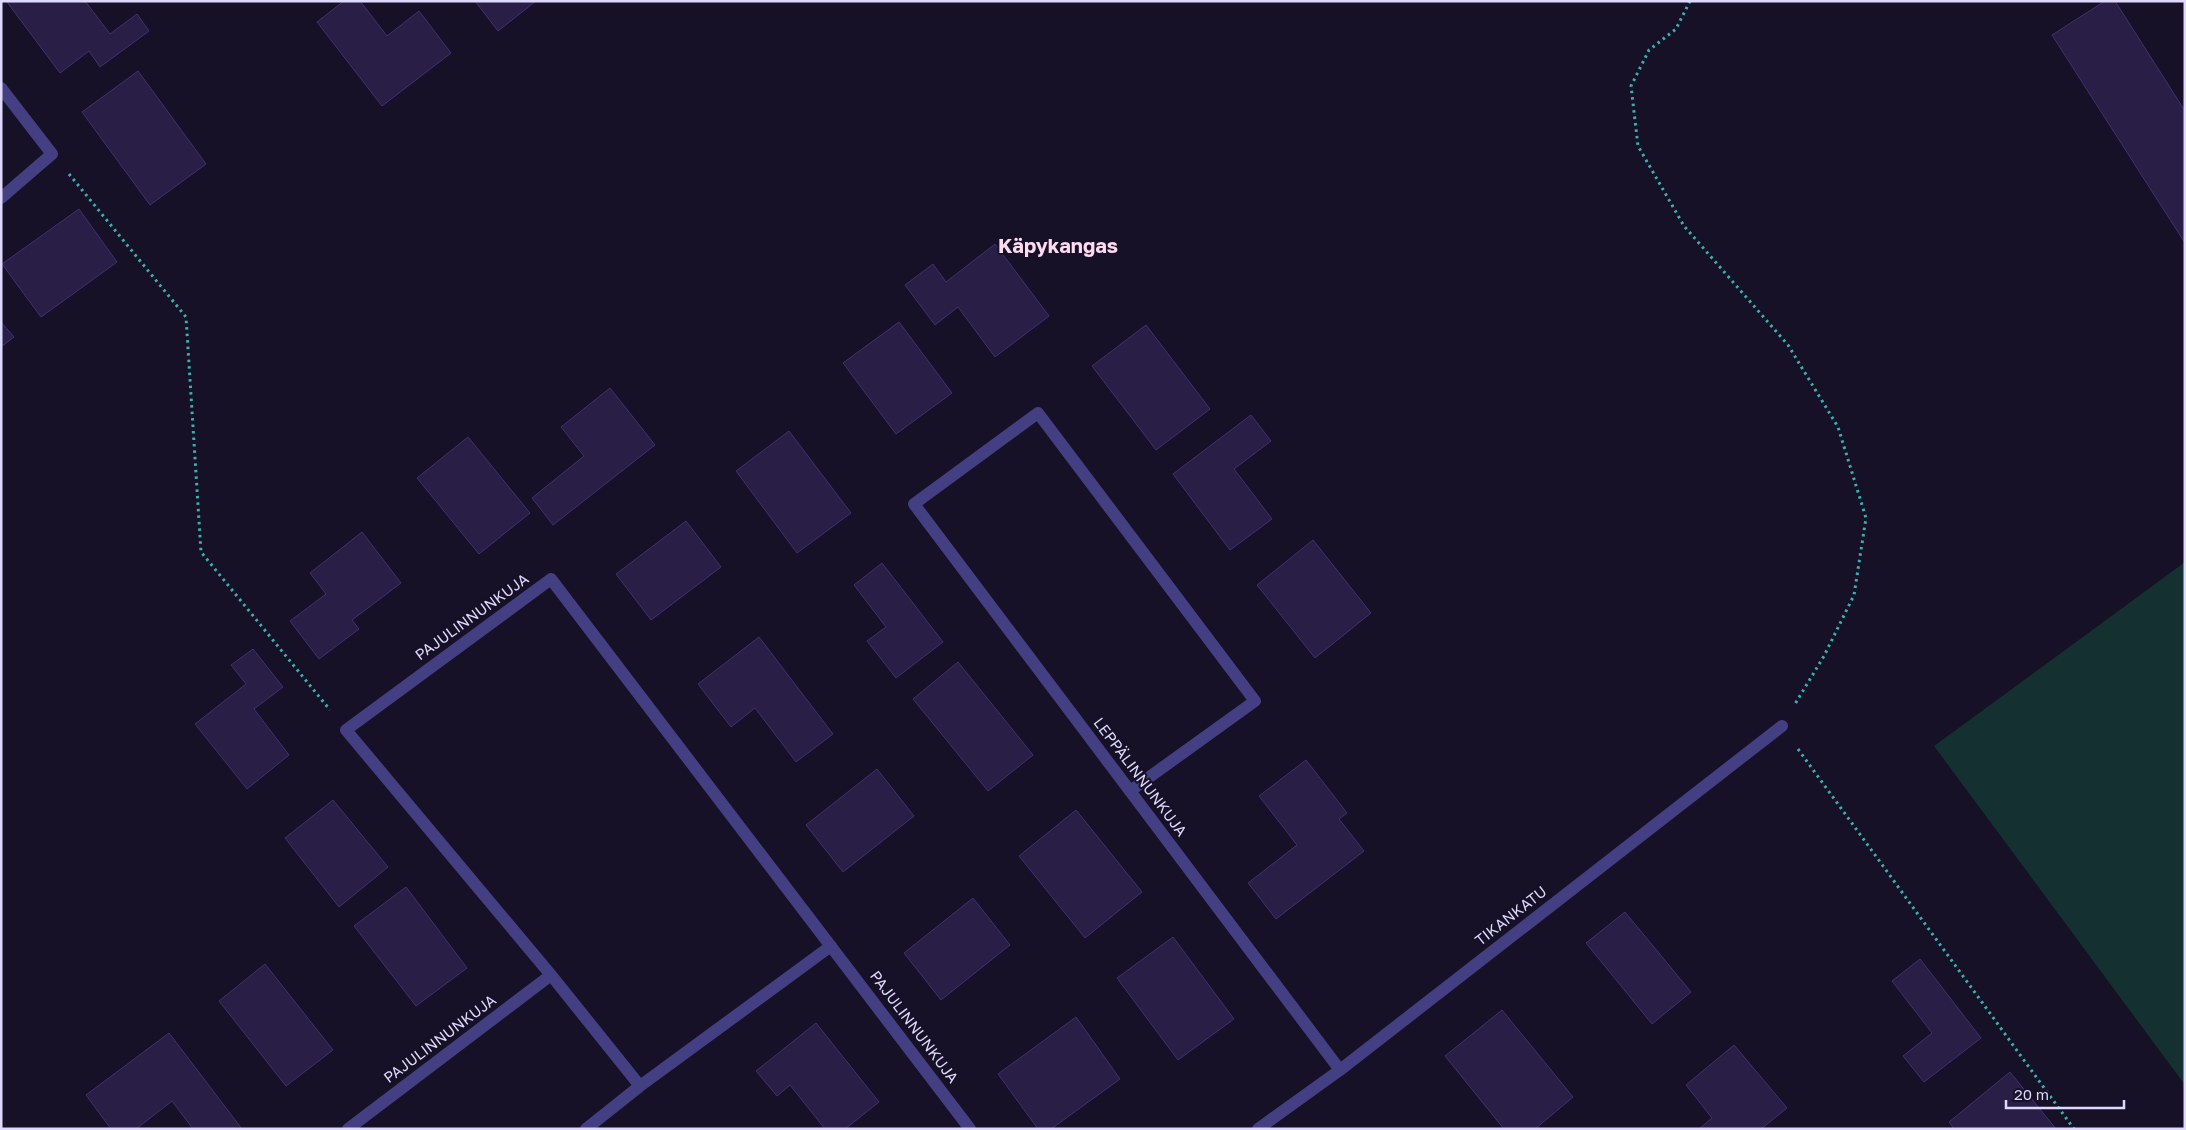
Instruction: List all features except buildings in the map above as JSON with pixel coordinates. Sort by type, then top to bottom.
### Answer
[{"type":"street","points":[[1,88],[52,154],[1,198]]},
{"type":"street","name":"LEPPÄLINNUNKUJA","points":[[1130,791],[1255,701],[1038,413],[914,504],[1130,791],[1340,1070]]},
{"type":"street","name":"PAJULINNUNKUJA","points":[[346,730],[551,579],[970,1129]]},
{"type":"street","name":"TIKANKATU","points":[[1258,1129],[1340,1070],[1782,726]]},
{"type":"street","points":[[346,730],[551,975],[640,1086]]},
{"type":"street","points":[[586,1129],[640,1086],[831,946]]},
{"type":"street","name":"PAJULINNUNKUJA","points":[[348,1129],[551,975]]},
{"type":"path","points":[[1690,1],[1676,29],[1648,50],[1631,86],[1638,146],[1684,226],[1788,345],[1838,427],[1866,518],[1854,594],[1824,656],[1782,726],[2074,1129]]},
{"type":"path","points":[[52,154],[186,317],[201,552],[346,730]]},
{"type":"green space","points":[[2185,562],[2185,1085],[1934,746]]},
{"type":"district","name":"Käpykangas","points":[[1058,246]]}]
